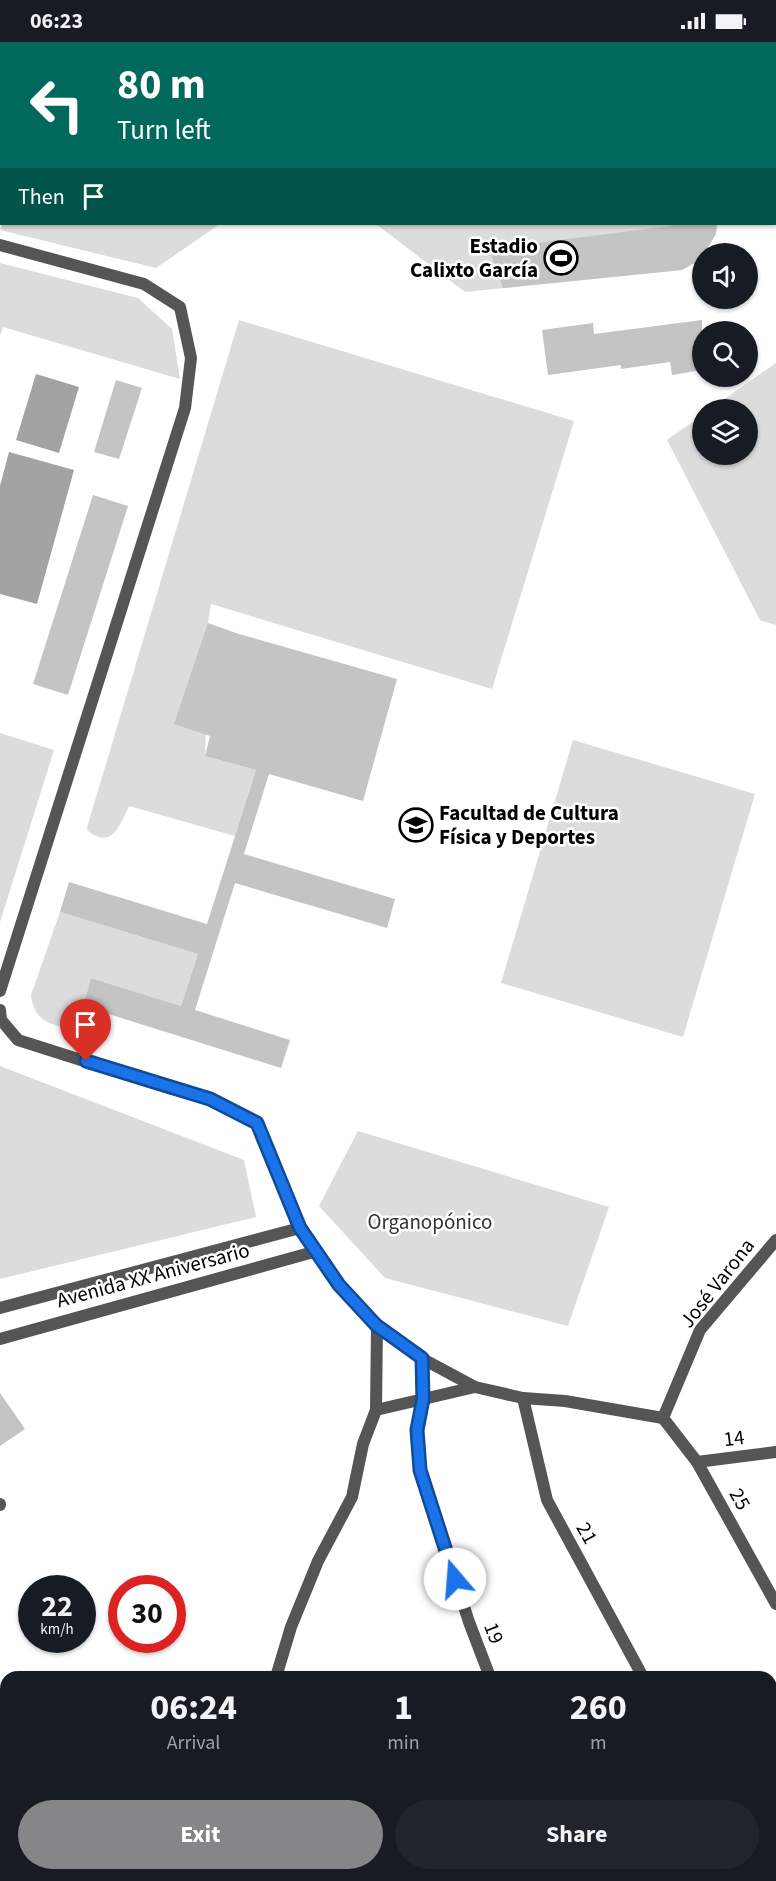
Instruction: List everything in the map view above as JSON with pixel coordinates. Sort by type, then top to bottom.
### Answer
[{"type":"street","points":[[0,245],[144,284],[180,307],[191,358],[185,408],[0,991]]},
{"type":"street","points":[[0,1010],[1,1020],[18,1040],[210,1099],[257,1123],[300,1228],[339,1285],[376,1325],[422,1358],[475,1387],[523,1398],[565,1401],[663,1418]]},
{"type":"street","name":"Avenida XX Aniversario","points":[[0,1308],[300,1228]]},
{"type":"street","name":"José Varona","points":[[663,1418],[700,1330],[776,1240]]},
{"type":"street","name":"Avenida XX Aniversario","points":[[0,1339],[317,1251]]},
{"type":"street","points":[[278,1671],[291,1627],[318,1561],[352,1497],[363,1444],[376,1410],[376,1325]]},
{"type":"street","name":"19","points":[[422,1358],[423,1399],[417,1430],[420,1470],[469,1623],[488,1671]]},
{"type":"street","points":[[376,1410],[475,1387]]},
{"type":"street","name":"21","points":[[523,1398],[547,1500],[640,1671]]},
{"type":"street","name":"25","points":[[663,1418],[698,1462],[776,1604]]},
{"type":"street","name":"14","points":[[698,1462],[776,1452]]},
{"type":"green space","points":[[2,225],[219,225],[156,268],[0,230]]},
{"type":"green space","name":"Estadio Calixto García","points":[[377,225],[717,225],[716,234],[710,243],[692,243],[692,264],[682,270],[465,292]]},
{"type":"green space","points":[[0,263],[138,298],[172,329],[180,379],[3,327],[0,336]]},
{"type":"green space","points":[[239,320],[574,421],[492,689],[211,604],[208,623],[205,756],[256,770],[235,836],[129,806],[114,833],[103,838],[87,830],[88,824]]},
{"type":"green space","points":[[776,363],[776,625],[760,620],[667,440],[692,422],[692,465],[758,465],[758,399],[724,399],[742,387],[758,387],[758,376]]},
{"type":"green space","points":[[0,733],[54,750],[0,922]]},
{"type":"green space","points":[[573,740],[755,794],[683,1037],[501,983]]},
{"type":"green space","points":[[60,912],[198,954],[181,1006],[91,978],[79,1032],[54,1025],[41,1018],[36,1012],[31,995]]},
{"type":"green space","points":[[0,1066],[244,1160],[256,1217],[0,1279]]},
{"type":"green space","name":"Organopónico","points":[[358,1131],[609,1207],[568,1326],[385,1278],[319,1206]]},
{"type":"shaded area","points":[[36,374],[79,387],[59,453],[16,440]]},
{"type":"shaded area","points":[[9,452],[74,470],[37,604],[0,594],[0,486]]},
{"type":"building","points":[[672,225],[717,225],[716,234],[711,243],[692,243],[692,264],[682,270],[503,288],[489,249]]},
{"type":"building","points":[[692,321],[692,372],[672,375],[670,362],[621,369],[621,365],[548,375],[542,330],[593,323],[594,334]]},
{"type":"building","points":[[116,380],[142,388],[119,459],[94,452]]},
{"type":"building","points":[[93,495],[128,506],[68,695],[33,684]]},
{"type":"building","points":[[208,623],[397,679],[363,801],[269,774],[244,854],[395,899],[387,928],[235,883],[195,1010],[290,1040],[281,1068],[83,1006],[91,978],[181,1006],[198,954],[60,912],[69,882],[207,924],[256,770],[205,756],[210,736],[174,724]]},
{"type":"building","points":[[0,1393],[25,1429],[0,1446]]},
{"type":"place","name":"Estadio Calixto García","points":[[561,258]]},
{"type":"place","name":"Facultad de Cultura Física y Deportes","points":[[416,825]]},
{"type":"route","points":[[86,1061],[210,1099],[257,1123],[300,1228],[339,1285],[376,1325],[422,1358],[423,1399],[417,1430],[420,1470],[455,1579]]}]
